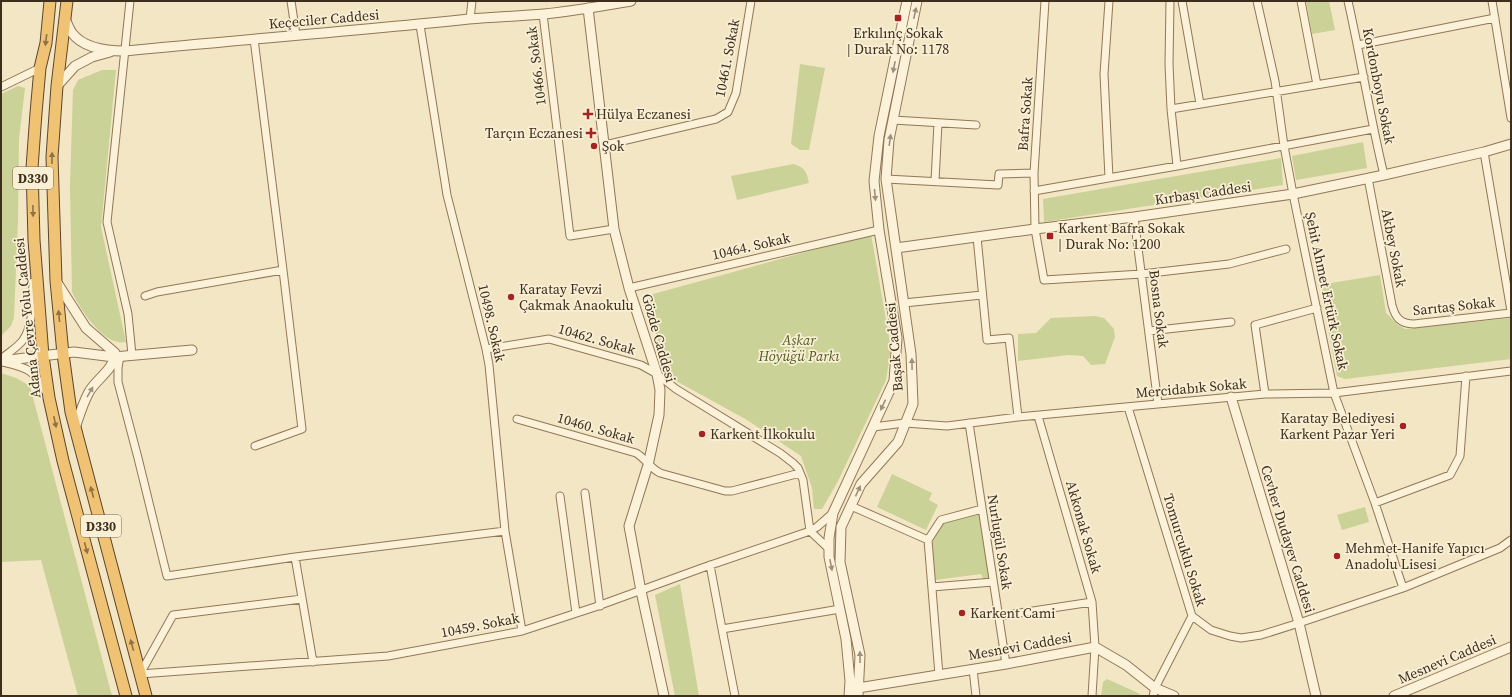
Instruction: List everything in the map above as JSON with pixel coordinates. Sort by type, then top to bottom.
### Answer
[{"type":"highway","name":"Adana Çevre Yolu Caddesi","points":[[50,1],[46,43],[40,68],[32,168],[34,240],[43,356],[49,398],[63,461],[126,696]]},
{"type":"highway","name":"D330","points":[[67,1],[57,86],[52,157],[53,226],[56,281],[63,354],[71,412],[146,696]]},
{"type":"street","points":[[130,1],[107,222],[128,314],[132,356]]},
{"type":"street","points":[[291,1],[296,34]]},
{"type":"street","points":[[470,19],[472,1]]},
{"type":"street","name":"Keçeciler Caddesi","points":[[114,51],[296,34],[543,14],[588,8],[599,4],[631,1]]},
{"type":"street","name":"10461. Sokak","points":[[605,145],[716,119],[728,112],[736,93],[751,1]]},
{"type":"street","name":"Başak Caddesi","points":[[849,696],[850,681],[846,639],[828,548],[833,513],[894,381],[896,338],[879,230],[874,181],[879,136],[907,1]]},
{"type":"street","name":"Başak Caddesi","points":[[858,692],[860,654],[840,562],[842,527],[861,484],[898,442],[912,404],[911,354],[886,179],[889,140],[917,1]]},
{"type":"street","name":"Bafra Sokak","points":[[1045,1],[1034,173],[1035,229],[1044,280],[1142,274]]},
{"type":"street","points":[[1108,1],[1104,74],[1109,178]]},
{"type":"street","points":[[1170,1],[1169,64],[1171,109],[1177,166]]},
{"type":"street","points":[[1182,1],[1200,104]]},
{"type":"street","name":"Şehit Ahmet Ertürk Sokak","points":[[1257,1],[1275,81],[1284,146],[1293,194],[1334,393],[1375,503],[1403,588]]},
{"type":"street","points":[[1301,1],[1317,85]]},
{"type":"street","name":"Kordonboyu Sokak","points":[[1348,1],[1358,45],[1373,129],[1384,175]]},
{"type":"street","points":[[1492,1],[1511,118]]},
{"type":"street","name":"Gözde Caddesi","points":[[588,8],[614,229],[629,288],[657,374],[660,403],[659,415],[648,465],[629,526],[664,696]]},
{"type":"street","name":"10466. Sokak","points":[[543,14],[570,236],[614,229]]},
{"type":"street","points":[[1358,45],[1495,18]]},
{"type":"street","points":[[65,19],[72,34],[83,42],[95,48],[114,51]]},
{"type":"street","name":"10498. Sokak","points":[[420,25],[447,195],[486,349],[492,383],[505,532],[522,631]]},
{"type":"street","points":[[254,39],[302,428],[254,446]]},
{"type":"street","points":[[57,86],[75,66],[92,57],[114,51]]},
{"type":"street","points":[[1,87],[40,68]]},
{"type":"street","points":[[1171,109],[1364,77]]},
{"type":"street","points":[[893,120],[976,125]]},
{"type":"street","points":[[934,181],[938,123]]},
{"type":"street","points":[[1034,191],[1373,129]]},
{"type":"street","name":"Kırbaşı Caddesi","points":[[896,248],[1134,217],[1293,194],[1384,175],[1484,152],[1511,144]]},
{"type":"street","points":[[1484,152],[1511,312]]},
{"type":"street","points":[[886,179],[998,185],[999,174],[1034,173]]},
{"type":"street","name":"Akbey Sokak","points":[[1368,178],[1392,305],[1394,313],[1400,320]]},
{"type":"street","name":"Bosna Sokak","points":[[1134,217],[1158,404]]},
{"type":"street","name":"10464. Sokak","points":[[629,288],[879,230]]},
{"type":"street","points":[[977,237],[987,340],[1010,338],[1018,418]]},
{"type":"street","points":[[1,360],[23,341],[29,326],[32,310],[34,240]]},
{"type":"street","points":[[1142,274],[1229,264],[1286,249]]},
{"type":"street","points":[[145,296],[157,292],[283,270]]},
{"type":"street","points":[[56,281],[86,328],[107,345],[117,357],[118,382],[167,576],[295,558],[505,532]]},
{"type":"street","points":[[904,302],[982,295]]},
{"type":"street","points":[[1265,394],[1255,325],[1317,308]]},
{"type":"street","name":"Sarıtaş Sokak","points":[[1400,320],[1406,324],[1414,324],[1511,312]]},
{"type":"street","points":[[1149,331],[1231,322]]},
{"type":"street","name":"10462. Sokak","points":[[486,349],[549,339],[641,365],[657,374],[676,389],[780,453],[793,463],[800,473],[805,487],[810,531]]},
{"type":"street","points":[[1,360],[74,352],[117,357],[192,350]]},
{"type":"street","points":[[75,428],[89,392],[100,377],[109,370],[117,357]]},
{"type":"street","points":[[1,360],[33,372],[49,398]]},
{"type":"street","name":"Mercidabık Sokak","points":[[873,427],[905,423],[947,426],[1265,394],[1334,393],[1511,371]]},
{"type":"street","points":[[1375,503],[1450,475],[1460,456],[1466,376]]},
{"type":"street","name":"Cevher Dudayev Caddesi","points":[[1231,397],[1299,623],[1317,694]]},
{"type":"street","name":"Tomurcuklu Sokak","points":[[1128,407],[1192,616],[1154,692]]},
{"type":"street","name":"Akkonak Sokak","points":[[1038,416],[1092,602],[1095,647],[1092,696]]},
{"type":"street","name":"10460. Sokak","points":[[517,419],[636,453],[641,456],[648,465],[660,473],[725,491],[800,473]]},
{"type":"street","name":"Nurlugül Sokak","points":[[969,423],[1006,664]]},
{"type":"street","points":[[584,493],[600,606]]},
{"type":"street","points":[[560,496],[576,613]]},
{"type":"street","points":[[851,506],[928,540]]},
{"type":"street","points":[[939,675],[928,540],[941,520],[982,509]]},
{"type":"street","name":"10459. Sokak","points":[[140,674],[388,656],[522,631],[600,606],[710,565],[810,531],[833,513]]},
{"type":"street","points":[[810,531],[828,548]]},
{"type":"street","points":[[1192,616],[1211,630],[1226,635],[1241,638],[1261,635],[1403,588],[1500,548],[1510,542]]},
{"type":"street","points":[[295,558],[313,662]]},
{"type":"street","points":[[710,565],[735,696]]},
{"type":"street","points":[[932,587],[993,582]]},
{"type":"street","points":[[140,674],[172,615],[302,599]]},
{"type":"street","points":[[999,616],[1092,602]]},
{"type":"street","points":[[722,629],[840,609]]},
{"type":"street","points":[[1095,647],[1126,665],[1154,692],[1174,696]]},
{"type":"street","name":"Mesnevi Caddesi","points":[[858,692],[939,675],[1095,647]]},
{"type":"street","name":"Mesnevi Caddesi","points":[[1394,696],[1511,647]]},
{"type":"street","points":[[973,669],[976,696]]},
{"type":"green space","points":[[1306,1],[1329,1],[1335,30],[1312,34]]},
{"type":"green space","points":[[800,64],[825,68],[809,150],[800,150],[791,144]]},
{"type":"green space","points":[[102,70],[116,70],[101,227],[126,342],[118,342],[109,339],[101,333],[87,317],[72,292],[70,186],[73,90],[78,80]]},
{"type":"green space","points":[[18,86],[25,88],[19,139],[18,220],[14,318],[11,326],[1,336],[1,94]]},
{"type":"green space","points":[[1363,142],[1367,168],[1296,180],[1292,156]]},
{"type":"green space","points":[[1281,158],[1283,185],[1044,222],[1043,199]]},
{"type":"green space","points":[[794,164],[801,167],[805,171],[809,183],[737,200],[731,176]]},
{"type":"green space","name":"Aşkar Höyüğü Parkı","points":[[871,234],[891,348],[886,380],[838,481],[822,509],[814,509],[812,488],[801,456],[747,420],[671,378],[659,346],[646,296]]},
{"type":"green space","points":[[1380,275],[1386,313],[1398,325],[1405,329],[1511,318],[1511,359],[1345,379],[1337,376],[1321,292],[1325,284]]},
{"type":"green space","points":[[1095,316],[1104,318],[1114,329],[1115,337],[1105,364],[1091,365],[1083,356],[1068,355],[1018,361],[1018,334],[1036,333],[1051,318]]},
{"type":"green space","points":[[1,373],[16,378],[30,386],[112,696],[78,696],[41,560],[1,562]]},
{"type":"green space","points":[[892,474],[932,493],[929,500],[938,505],[926,530],[877,507]]},
{"type":"green space","points":[[1365,507],[1369,522],[1342,530],[1337,515]]},
{"type":"green space","points":[[980,514],[990,578],[984,580],[981,574],[935,580],[931,541],[942,522]]},
{"type":"green space","points":[[680,584],[699,696],[675,696],[655,595]]},
{"type":"green space","points":[[1107,679],[1138,693],[1141,696],[1101,696],[1103,682]]},
{"type":"place","name":"Erkılınç Sokak | Durak No: 1178","points":[[898,18]]},
{"type":"place","name":"Hülya Eczanesi","points":[[588,114]]},
{"type":"place","name":"Tarçın Eczanesi","points":[[591,133]]},
{"type":"place","name":"Şok","points":[[594,146]]},
{"type":"place","name":"Karkent Bafra Sokak | Durak No: 1200","points":[[1050,236]]},
{"type":"place","name":"Karatay Fevzi Çakmak Anaokulu","points":[[511,297]]},
{"type":"place","name":"Karatay Belediyesi Karkent Pazar Yeri","points":[[1403,426]]},
{"type":"place","name":"Karkent İlkokulu","points":[[702,434]]},
{"type":"place","name":"Mehmet-Hanife Yapıcı Anadolu Lisesi","points":[[1337,556]]},
{"type":"place","name":"Karkent Cami","points":[[962,613]]}]
